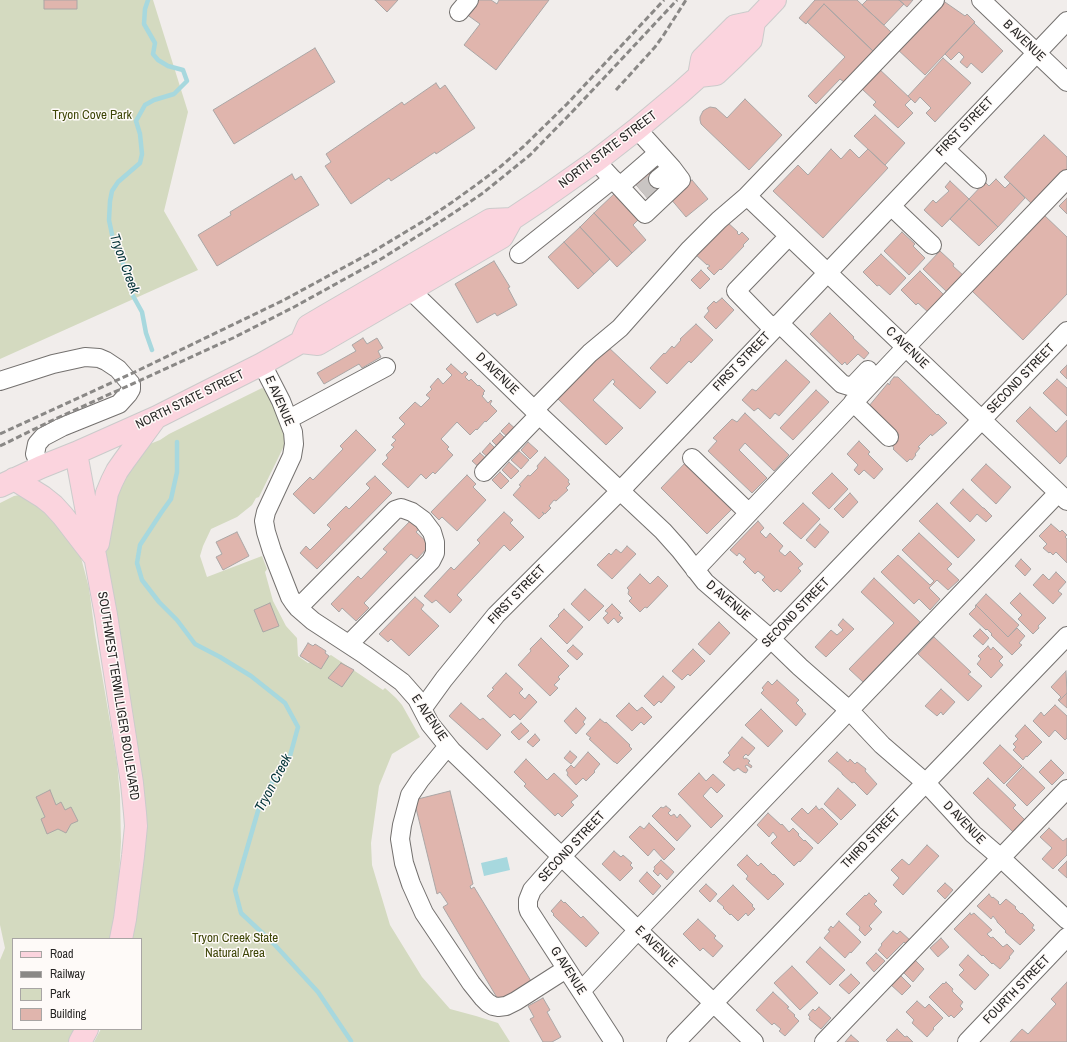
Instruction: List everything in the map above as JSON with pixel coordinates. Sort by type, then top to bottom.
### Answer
[{"type":"main road","name":"NORTH STATE STREET","points":[[7,483],[157,417],[302,342],[318,344],[403,283],[502,237],[512,219],[596,161],[680,94],[699,76],[716,74],[751,40],[754,22],[775,0]]},
{"type":"main road","points":[[96,558],[104,506],[112,481],[124,461],[157,417]]},
{"type":"main road","name":"SOUTHWEST TERWILLIGER BOULEVARD","points":[[76,453],[116,673],[135,812],[136,826],[134,856],[121,938]]},
{"type":"main road","points":[[7,483],[43,497],[53,505],[96,558]]},
{"type":"main road","points":[[80,1042],[86,1030]]},
{"type":"street","points":[[484,472],[590,353],[620,328],[690,249],[719,220],[747,196],[934,0]]},
{"type":"street","name":"B AVENUE","points":[[981,0],[1067,82]]},
{"type":"street","name":"FIRST STREET","points":[[423,708],[449,672],[496,615],[620,491],[1067,21]]},
{"type":"street","points":[[596,161],[617,183],[637,196],[645,214],[681,180],[665,173],[658,152],[637,129]]},
{"type":"street","points":[[945,149],[977,178]]},
{"type":"street","points":[[519,254],[560,221],[617,183],[658,152]]},
{"type":"street","points":[[789,236],[736,291],[842,384],[852,387],[902,343],[1067,179]]},
{"type":"street","name":"C AVENUE","points":[[747,196],[1063,497]]},
{"type":"street","points":[[542,199],[560,221]]},
{"type":"street","points":[[891,206],[932,245]]},
{"type":"street","name":"D AVENUE","points":[[403,283],[663,531],[705,582],[739,610],[849,710],[882,745],[926,783],[973,834],[1067,920]]},
{"type":"street","name":"SECOND STREET","points":[[529,897],[535,887],[561,857],[1067,332]]},
{"type":"street","points":[[695,570],[853,402],[902,343]]},
{"type":"street","points":[[0,381],[53,364],[85,357],[99,358],[106,361],[118,369],[131,384],[131,389],[119,404],[62,427],[43,437],[37,444],[35,454],[41,467]]},
{"type":"street","name":"E AVENUE","points":[[262,364],[281,401],[293,432],[294,449],[292,456],[266,512],[264,526],[290,598],[313,622],[349,644],[402,682],[417,699],[430,724],[448,746],[561,857],[754,1042]]},
{"type":"street","points":[[289,419],[386,366]]},
{"type":"street","points":[[853,402],[889,437]]},
{"type":"street","points":[[692,458],[749,513]]},
{"type":"street","points":[[580,991],[849,710],[1063,497]]},
{"type":"street","points":[[298,608],[395,510],[401,508],[412,512],[423,520],[432,532],[435,542],[435,553],[431,561],[349,644]]},
{"type":"street","name":"THIRD STREET","points":[[676,1042],[1067,636]]},
{"type":"street","points":[[448,746],[420,780],[410,795],[402,825],[400,839],[404,863],[411,884],[424,913],[479,993],[488,1003],[493,1006],[506,1006],[516,1001],[566,968]]},
{"type":"street","points":[[824,1042],[1067,789]]},
{"type":"street","name":"G AVENUE","points":[[529,897],[529,911],[614,1042]]},
{"type":"street","name":"FOURTH STREET","points":[[967,1042],[1067,938]]},
{"type":"green space","name":"Tryon Cove Park","points":[[0,0],[153,0],[188,112],[164,211],[198,270],[0,359]]},
{"type":"green space","name":"Tryon Creek State Natural Area","points":[[262,388],[266,390],[280,417],[286,436],[285,444],[259,497],[256,498],[252,505],[237,517],[211,529],[200,556],[207,577],[262,556],[267,569],[265,572],[273,601],[286,626],[297,638],[298,656],[308,663],[318,661],[331,655],[383,690],[385,688],[402,705],[420,737],[392,754],[379,786],[371,843],[372,865],[390,925],[422,977],[450,1009],[498,1023],[510,1042],[94,1042],[100,1030],[142,1030],[142,938],[129,938],[136,899],[106,564],[106,535],[118,482],[150,444]]},
{"type":"green space","points":[[25,494],[31,496],[79,550],[89,588],[95,634],[117,763],[120,795],[121,842],[118,896],[111,938],[12,938],[12,1030],[76,1030],[69,1042],[0,1042],[0,960],[5,948],[0,925],[0,503],[14,496]]},
{"type":"water","points":[[507,857],[510,870],[484,876],[481,863]]},
{"type":"building","points":[[44,0],[77,0],[77,9],[44,9]]},
{"type":"building","points":[[375,0],[398,0],[387,12]]},
{"type":"building","points":[[477,0],[491,0],[497,4],[499,0],[549,0],[496,70],[464,45],[480,24],[466,14]]},
{"type":"building","points":[[815,0],[857,0],[891,32],[873,51],[824,4],[806,24],[799,18]]},
{"type":"building","points":[[867,0],[899,0],[904,4],[884,25],[862,5]]},
{"type":"building","points":[[899,0],[913,0],[907,7]]},
{"type":"building","points":[[942,0],[965,16],[967,14],[975,22],[925,75],[896,48]]},
{"type":"building","points":[[824,4],[873,51],[844,82],[840,79],[816,104],[808,96],[845,57],[807,22]]},
{"type":"building","points":[[974,23],[1003,51],[982,73],[971,63],[967,68],[960,62],[964,57],[959,52],[951,60],[945,54]]},
{"type":"building","points":[[315,48],[335,82],[234,144],[213,110]]},
{"type":"building","points":[[943,58],[971,83],[935,122],[926,113],[931,108],[920,97],[915,103],[908,96]]},
{"type":"building","points":[[877,67],[911,99],[905,105],[913,113],[898,128],[873,105],[876,102],[862,89],[870,81],[866,78]]},
{"type":"building","points":[[436,83],[440,89],[445,85],[475,128],[391,181],[389,178],[351,204],[325,166],[331,162],[326,154],[402,102],[404,105]]},
{"type":"building","points":[[745,99],[782,135],[749,170],[701,124],[700,120],[703,111],[710,107],[716,108],[727,118]]},
{"type":"building","points":[[875,115],[905,143],[885,165],[854,136]]},
{"type":"building","points":[[1044,135],[1067,157],[1067,172],[1034,206],[1004,177]]},
{"type":"building","points":[[831,149],[841,159],[850,149],[859,158],[868,149],[888,168],[823,238],[773,191],[798,165],[808,175]]},
{"type":"building","points":[[647,167],[666,188],[650,201],[632,180]]},
{"type":"building","points":[[292,174],[295,180],[301,176],[319,205],[217,266],[198,235],[231,215],[230,212]]},
{"type":"building","points":[[996,179],[1005,188],[1010,183],[1025,198],[998,227],[969,199],[985,182],[989,186]]},
{"type":"building","points":[[692,180],[708,199],[686,217],[670,198]]},
{"type":"building","points":[[950,181],[969,199],[942,227],[924,210],[933,200],[936,203],[949,191],[945,187]]},
{"type":"building","points":[[614,194],[639,219],[633,225],[646,240],[632,253],[594,213]]},
{"type":"building","points":[[1067,198],[1067,214],[1059,206]]},
{"type":"building","points":[[969,199],[998,227],[979,246],[950,219]]},
{"type":"building","points":[[594,213],[632,253],[617,267],[580,227]]},
{"type":"building","points":[[1043,214],[1067,237],[1067,294],[1023,340],[971,290]]},
{"type":"building","points":[[726,221],[738,232],[737,233],[739,235],[742,232],[749,239],[721,270],[720,269],[714,275],[707,268],[710,266],[695,254]]},
{"type":"building","points":[[580,227],[610,259],[594,274],[564,242]]},
{"type":"building","points":[[902,232],[915,244],[913,246],[925,258],[909,275],[884,251]]},
{"type":"building","points":[[564,242],[594,274],[578,289],[548,257]]},
{"type":"building","points":[[940,251],[964,276],[948,293],[923,269]]},
{"type":"building","points":[[881,254],[906,278],[890,295],[879,285],[877,286],[863,272]]},
{"type":"building","points":[[494,261],[510,287],[508,288],[517,305],[497,316],[495,313],[477,323],[455,284]]},
{"type":"building","points":[[701,270],[710,279],[700,289],[691,280]]},
{"type":"building","points":[[920,271],[945,296],[929,313],[918,303],[916,305],[901,290]]},
{"type":"building","points":[[722,298],[734,310],[716,329],[704,317],[709,311],[707,308],[714,301],[716,303]]},
{"type":"building","points":[[830,313],[869,353],[864,359],[858,354],[847,365],[845,362],[842,365],[810,334]]},
{"type":"building","points":[[696,324],[713,340],[691,363],[689,361],[667,384],[650,368],[672,346],[674,348],[681,340],[680,339]]},
{"type":"building","points":[[363,338],[367,344],[377,338],[383,348],[378,351],[381,357],[362,368],[359,364],[324,384],[317,373],[356,351],[352,345]]},
{"type":"building","points":[[607,346],[656,392],[640,409],[613,384],[615,382],[613,379],[593,400],[623,428],[606,445],[557,398]]},
{"type":"building","points":[[786,360],[810,382],[779,416],[775,413],[770,419],[758,408],[754,411],[742,400],[752,389],[756,391]]},
{"type":"building","points":[[451,364],[462,374],[465,371],[468,374],[465,377],[469,381],[471,379],[485,391],[482,396],[488,403],[491,400],[492,401],[490,404],[497,411],[470,435],[457,422],[441,439],[449,447],[447,449],[453,455],[435,474],[433,472],[426,479],[421,474],[408,488],[382,464],[388,458],[386,455],[394,447],[391,445],[396,440],[392,437],[405,424],[399,418],[415,402],[421,407],[430,398],[426,395],[432,389],[430,387],[438,378],[443,384],[452,375],[446,369]]},
{"type":"building","points":[[1067,365],[1067,379],[1060,372]]},
{"type":"building","points":[[894,377],[898,377],[947,423],[932,436],[931,434],[918,447],[920,448],[912,460],[910,459],[907,462],[893,449],[894,448],[891,444],[899,435],[869,406],[888,383],[889,385],[890,384]]},
{"type":"building","points":[[1057,379],[1067,388],[1067,416],[1043,393]]},
{"type":"building","points":[[816,390],[829,402],[793,440],[780,428]]},
{"type":"building","points":[[1030,407],[1056,432],[1067,420],[1067,456],[1060,464],[1016,421]]},
{"type":"building","points":[[745,413],[789,455],[774,471],[745,443],[739,450],[767,478],[752,493],[708,451],[717,441],[713,438],[732,419],[737,422]]},
{"type":"building","points":[[509,423],[519,432],[511,440],[501,431]]},
{"type":"building","points":[[356,430],[376,450],[314,514],[293,494],[310,477],[313,480],[343,449],[340,446]]},
{"type":"building","points":[[500,433],[509,442],[501,450],[492,441]]},
{"type":"building","points":[[859,441],[870,452],[868,454],[883,469],[874,479],[864,470],[859,475],[854,470],[858,465],[847,454]]},
{"type":"building","points":[[528,442],[538,451],[530,459],[521,450]]},
{"type":"building","points":[[490,443],[499,452],[492,461],[482,452]]},
{"type":"building","points":[[519,451],[529,460],[521,469],[511,460]]},
{"type":"building","points":[[480,453],[490,462],[482,470],[472,461]]},
{"type":"building","points":[[545,457],[569,480],[568,482],[570,484],[566,488],[568,490],[556,501],[554,500],[549,506],[551,508],[545,514],[542,512],[544,514],[539,519],[513,495],[521,486],[519,485],[528,475],[530,476],[538,468],[537,466]]},
{"type":"building","points":[[688,460],[734,507],[707,534],[661,488]]},
{"type":"building","points":[[509,462],[519,471],[511,479],[502,470]]},
{"type":"building","points":[[986,464],[1011,487],[996,504],[971,480]]},
{"type":"building","points":[[500,472],[509,481],[501,489],[492,480]]},
{"type":"building","points":[[832,473],[848,489],[829,509],[812,493]]},
{"type":"building","points":[[467,475],[476,484],[473,487],[486,500],[457,531],[442,517],[439,520],[431,512]]},
{"type":"building","points":[[375,476],[392,493],[317,569],[300,553],[306,546],[310,550],[331,529],[327,525],[346,506],[349,509],[370,488],[366,484]]},
{"type":"building","points":[[963,489],[992,516],[986,522],[977,514],[970,522],[950,503]]},
{"type":"building","points":[[850,493],[858,502],[843,518],[834,509]]},
{"type":"building","points":[[803,503],[820,519],[801,539],[783,523]]},
{"type":"building","points":[[937,503],[975,540],[958,558],[919,521]]},
{"type":"building","points":[[504,512],[513,520],[510,523],[524,537],[510,551],[504,545],[457,595],[462,600],[450,613],[436,600],[432,603],[424,596],[451,567],[454,570],[480,543],[477,540]]},
{"type":"building","points":[[411,520],[419,529],[416,532],[430,545],[417,559],[411,554],[364,603],[369,608],[356,621],[342,608],[339,612],[331,604],[358,576],[361,579],[387,552],[383,549]]},
{"type":"building","points":[[758,521],[764,528],[760,532],[766,538],[770,533],[783,546],[779,551],[785,556],[790,551],[803,564],[798,568],[801,571],[781,592],[777,589],[774,592],[762,580],[765,577],[758,571],[755,574],[743,562],[746,559],[739,553],[737,556],[730,550]]},
{"type":"building","points":[[820,524],[829,532],[815,548],[806,540]]},
{"type":"building","points":[[1051,524],[1060,532],[1062,530],[1067,535],[1065,537],[1067,539],[1067,563],[1056,552],[1053,555],[1043,548],[1047,544],[1039,536]]},
{"type":"building","points":[[237,532],[249,556],[223,570],[216,557],[222,554],[216,542]]},
{"type":"building","points":[[919,533],[952,564],[947,569],[959,580],[948,590],[937,580],[929,588],[940,599],[930,610],[919,599],[914,604],[881,572],[898,555],[930,585],[934,581],[902,550]]},
{"type":"building","points":[[627,546],[636,554],[612,579],[597,565],[609,553],[611,555],[616,549],[621,553]]},
{"type":"building","points":[[1021,559],[1031,569],[1025,576],[1015,566]]},
{"type":"building","points":[[1056,572],[1066,582],[1058,591],[1062,594],[1053,604],[1033,585],[1043,574],[1049,580]]},
{"type":"building","points":[[640,574],[650,584],[658,576],[668,586],[647,608],[645,607],[640,612],[629,601],[632,598],[628,594],[629,590],[627,588]]},
{"type":"building","points":[[874,578],[920,622],[863,682],[849,669],[894,623],[861,592]]},
{"type":"building","points":[[585,589],[604,606],[589,621],[571,604]]},
{"type":"building","points":[[1020,593],[1046,618],[1033,634],[1018,619],[1022,615],[1010,603]]},
{"type":"building","points":[[986,594],[1019,625],[1008,637],[976,605]]},
{"type":"building","points":[[415,597],[424,605],[421,609],[439,626],[409,656],[391,639],[388,642],[379,634]]},
{"type":"building","points":[[270,603],[279,626],[263,632],[254,610]]},
{"type":"building","points":[[612,604],[621,613],[619,615],[623,618],[618,623],[614,618],[608,624],[603,618],[608,613],[605,611]]},
{"type":"building","points":[[976,605],[1008,637],[1017,628],[1025,636],[1019,643],[1022,645],[1012,655],[991,635],[992,634],[987,629],[986,630],[969,614],[976,607]]},
{"type":"building","points":[[564,609],[583,627],[567,644],[549,626]]},
{"type":"building","points":[[843,619],[854,629],[826,657],[815,647],[831,630],[837,635],[843,630],[838,625]]},
{"type":"building","points":[[719,622],[730,633],[710,655],[698,644]]},
{"type":"building","points":[[980,629],[989,638],[983,645],[973,636]]},
{"type":"building","points":[[934,637],[971,672],[968,674],[982,686],[968,701],[918,654]]},
{"type":"building","points":[[541,638],[569,666],[558,677],[560,679],[554,685],[558,688],[550,696],[518,665],[531,651],[530,649]]},
{"type":"building","points":[[308,643],[313,646],[315,644],[326,651],[325,653],[329,656],[321,669],[300,656]]},
{"type":"building","points":[[573,645],[583,654],[577,660],[567,651]]},
{"type":"building","points":[[988,646],[991,650],[993,647],[1003,657],[999,661],[1003,665],[991,678],[977,664],[981,659],[978,656]]},
{"type":"building","points":[[693,649],[705,661],[690,676],[688,674],[682,680],[672,671]]},
{"type":"building","points":[[341,663],[354,670],[342,687],[328,678]]},
{"type":"building","points":[[1066,671],[1067,693],[1059,701],[1058,700],[1061,697],[1051,687]]},
{"type":"building","points":[[506,673],[523,689],[519,693],[525,699],[529,694],[537,702],[520,720],[514,714],[510,718],[487,696],[494,689],[492,688]]},
{"type":"building","points":[[663,676],[675,687],[661,703],[659,701],[654,706],[644,696]]},
{"type":"building","points":[[777,680],[799,700],[796,703],[806,714],[796,726],[761,693],[764,690],[762,688],[768,681],[772,685]]},
{"type":"building","points":[[941,689],[955,702],[943,715],[941,712],[937,716],[925,706]]},
{"type":"building","points":[[1067,693],[1067,708],[1059,701]]},
{"type":"building","points":[[461,703],[480,720],[483,718],[501,735],[487,750],[449,716]]},
{"type":"building","points":[[629,703],[637,711],[642,707],[652,717],[644,725],[641,722],[632,731],[616,716]]},
{"type":"building","points":[[1055,705],[1067,716],[1067,738],[1065,740],[1055,730],[1049,737],[1033,721],[1041,712],[1044,716]]},
{"type":"building","points":[[576,708],[586,718],[583,722],[585,724],[576,734],[564,721]]},
{"type":"building","points":[[761,709],[783,731],[768,747],[745,725]]},
{"type":"building","points":[[600,719],[605,723],[606,722],[630,745],[629,746],[632,749],[617,764],[589,739],[591,738],[586,734]]},
{"type":"building","points":[[521,723],[529,731],[519,740],[511,732]]},
{"type":"building","points":[[1025,725],[1042,742],[1023,760],[1013,750],[1016,747],[1013,744],[1018,739],[1015,736]]},
{"type":"building","points":[[535,734],[540,740],[533,747],[527,742]]},
{"type":"building","points":[[742,737],[755,748],[748,756],[746,754],[743,757],[744,759],[746,758],[750,761],[748,763],[752,766],[751,768],[747,765],[745,766],[748,770],[746,773],[738,768],[734,771],[723,762],[730,755],[728,753]]},
{"type":"building","points":[[1000,745],[1022,766],[1004,784],[983,763]]},
{"type":"building","points":[[570,751],[577,757],[571,764],[564,758]]},
{"type":"building","points":[[588,752],[600,764],[594,771],[595,772],[586,781],[583,778],[576,785],[567,775],[568,773],[566,770],[571,765],[574,768]]},
{"type":"building","points":[[837,752],[848,762],[850,759],[855,764],[857,762],[866,769],[865,771],[877,784],[867,795],[854,782],[852,783],[828,761]]},
{"type":"building","points":[[526,759],[547,780],[554,773],[578,796],[571,802],[574,805],[562,817],[558,813],[555,816],[524,786],[526,784],[514,772]]},
{"type":"building","points":[[1051,760],[1064,773],[1052,785],[1039,772]]},
{"type":"building","points":[[1023,767],[1045,788],[1027,806],[1006,785]]},
{"type":"building","points":[[699,773],[706,781],[713,774],[725,785],[717,793],[711,787],[703,796],[723,816],[711,828],[678,794]]},
{"type":"building","points":[[988,778],[1016,805],[1013,808],[1025,820],[1013,832],[973,793]]},
{"type":"building","points":[[838,788],[856,805],[841,820],[824,804]]},
{"type":"building","points":[[50,790],[56,805],[61,802],[65,810],[71,807],[78,821],[71,824],[66,833],[58,829],[47,834],[41,819],[45,817],[36,797]]},
{"type":"building","points":[[450,791],[473,884],[470,886],[471,889],[474,887],[531,981],[499,1001],[443,907],[448,904],[440,892],[437,894],[414,800]]},
{"type":"building","points":[[666,806],[671,810],[668,813],[671,816],[674,814],[677,818],[680,814],[691,826],[677,841],[652,816],[661,807],[663,808]]},
{"type":"building","points":[[816,806],[819,810],[822,808],[838,824],[818,844],[791,819],[802,808],[808,814]]},
{"type":"building","points":[[768,813],[781,825],[782,824],[789,832],[793,828],[804,841],[805,840],[813,848],[800,862],[799,861],[794,866],[771,843],[777,837],[773,832],[769,837],[757,825]]},
{"type":"building","points":[[649,823],[675,849],[664,860],[654,849],[648,856],[629,837],[640,826],[644,829]]},
{"type":"building","points":[[1049,828],[1063,841],[1067,838],[1067,855],[1053,869],[1042,859],[1052,848],[1040,837]]},
{"type":"building","points":[[927,845],[939,856],[903,895],[893,885],[899,878],[891,870],[902,859],[909,865]]},
{"type":"building","points":[[614,851],[621,857],[623,855],[632,863],[630,865],[633,868],[620,881],[602,864]]},
{"type":"building","points":[[747,855],[758,866],[761,863],[784,884],[768,900],[746,879],[748,876],[737,865]]},
{"type":"building","points":[[661,860],[674,872],[667,880],[660,873],[658,876],[653,871],[655,869],[654,867]]},
{"type":"building","points":[[1067,861],[1067,878],[1058,870]]},
{"type":"building","points":[[647,872],[661,886],[653,895],[639,881]]},
{"type":"building","points":[[945,883],[953,890],[945,899],[937,891]]},
{"type":"building","points":[[706,884],[717,894],[710,902],[699,891]]},
{"type":"building","points":[[733,885],[753,905],[752,906],[755,909],[748,916],[746,913],[738,921],[717,901]]},
{"type":"building","points":[[869,893],[877,901],[874,904],[882,912],[869,926],[872,929],[865,936],[859,930],[860,927],[846,914],[865,895],[866,896]]},
{"type":"building","points":[[989,894],[992,898],[993,897],[999,902],[998,903],[1000,905],[1006,899],[1034,925],[1032,928],[1035,930],[1020,945],[1005,932],[1006,931],[993,916],[991,919],[977,906]]},
{"type":"building","points":[[561,900],[581,918],[583,916],[599,933],[586,947],[553,915],[554,914],[551,911]]},
{"type":"building","points":[[970,913],[971,915],[974,913],[992,930],[987,934],[991,938],[993,937],[1003,947],[1007,944],[1014,951],[1000,969],[993,963],[992,964],[983,955],[982,956],[954,929]]},
{"type":"building","points":[[698,919],[716,936],[714,938],[723,946],[713,957],[703,948],[700,951],[683,934]]},
{"type":"building","points":[[839,921],[861,942],[845,958],[824,938],[830,931],[828,930],[831,926],[833,928]]},
{"type":"building","points":[[893,931],[897,934],[900,931],[911,941],[907,945],[904,942],[887,959],[878,950],[882,945],[881,944]]},
{"type":"building","points":[[941,938],[949,947],[938,957],[930,948]]},
{"type":"building","points":[[820,947],[845,970],[830,985],[806,962]]},
{"type":"building","points":[[876,953],[885,961],[874,972],[866,963]]},
{"type":"building","points":[[968,955],[989,975],[975,990],[959,975],[964,970],[959,965]]},
{"type":"building","points":[[915,960],[924,969],[913,982],[902,971]]},
{"type":"building","points":[[792,966],[818,993],[800,1010],[774,983]]},
{"type":"building","points":[[851,974],[860,983],[849,994],[839,985]]},
{"type":"building","points":[[899,974],[911,986],[902,995],[890,984]]},
{"type":"building","points":[[946,982],[953,989],[952,991],[963,1002],[960,1006],[963,1009],[954,1018],[951,1015],[949,1017],[929,997],[943,983],[944,984]]},
{"type":"building","points":[[1067,982],[1067,1042],[1010,1042],[1022,1029],[1028,1034],[1056,1004],[1051,999]]},
{"type":"building","points":[[773,992],[789,1007],[787,1008],[799,1021],[785,1036],[779,1031],[781,1029],[774,1023],[772,1025],[756,1010]]},
{"type":"building","points":[[543,998],[550,1010],[547,1012],[561,1037],[552,1042],[543,1042],[530,1019],[534,1017],[528,1006]]},
{"type":"building","points":[[917,1001],[925,1008],[929,1004],[943,1018],[933,1028],[934,1029],[927,1037],[912,1023],[914,1020],[906,1012]]},
{"type":"building","points":[[819,1007],[831,1018],[821,1029],[809,1019],[810,1017],[808,1015],[813,1009],[815,1011]]},
{"type":"building","points":[[897,1029],[913,1042],[888,1042],[886,1040]]},
{"type":"building","points":[[851,1035],[859,1042],[845,1042]]},
{"type":"waterway","name":"Tryon Creek","points":[[148,0],[145,9],[144,24],[155,43],[153,54],[158,60],[168,66],[183,70],[187,81],[174,94],[154,100],[145,105],[136,121],[140,134],[142,154],[140,163],[118,182],[112,191],[109,220],[114,244],[127,272],[132,294],[142,312],[146,333],[152,350]]},
{"type":"waterway","name":"Tryon Creek","points":[[177,442],[177,472],[171,499],[140,545],[137,563],[142,580],[159,602],[177,620],[195,644],[251,676],[285,703],[298,727],[290,756],[260,804],[235,890],[241,913],[274,944],[318,992],[351,1042]]},
{"type":"tunnel","points":[[642,192],[658,179]]},
{"type":"railway","points":[[0,434],[139,370],[284,300],[374,251],[427,219],[476,185],[523,147],[567,104],[664,0]]},
{"type":"railway","points":[[0,446],[53,420],[233,338],[294,307],[381,259],[458,210],[483,193],[530,155],[677,0]]},
{"type":"railway","points":[[616,90],[655,47],[686,0]]}]
